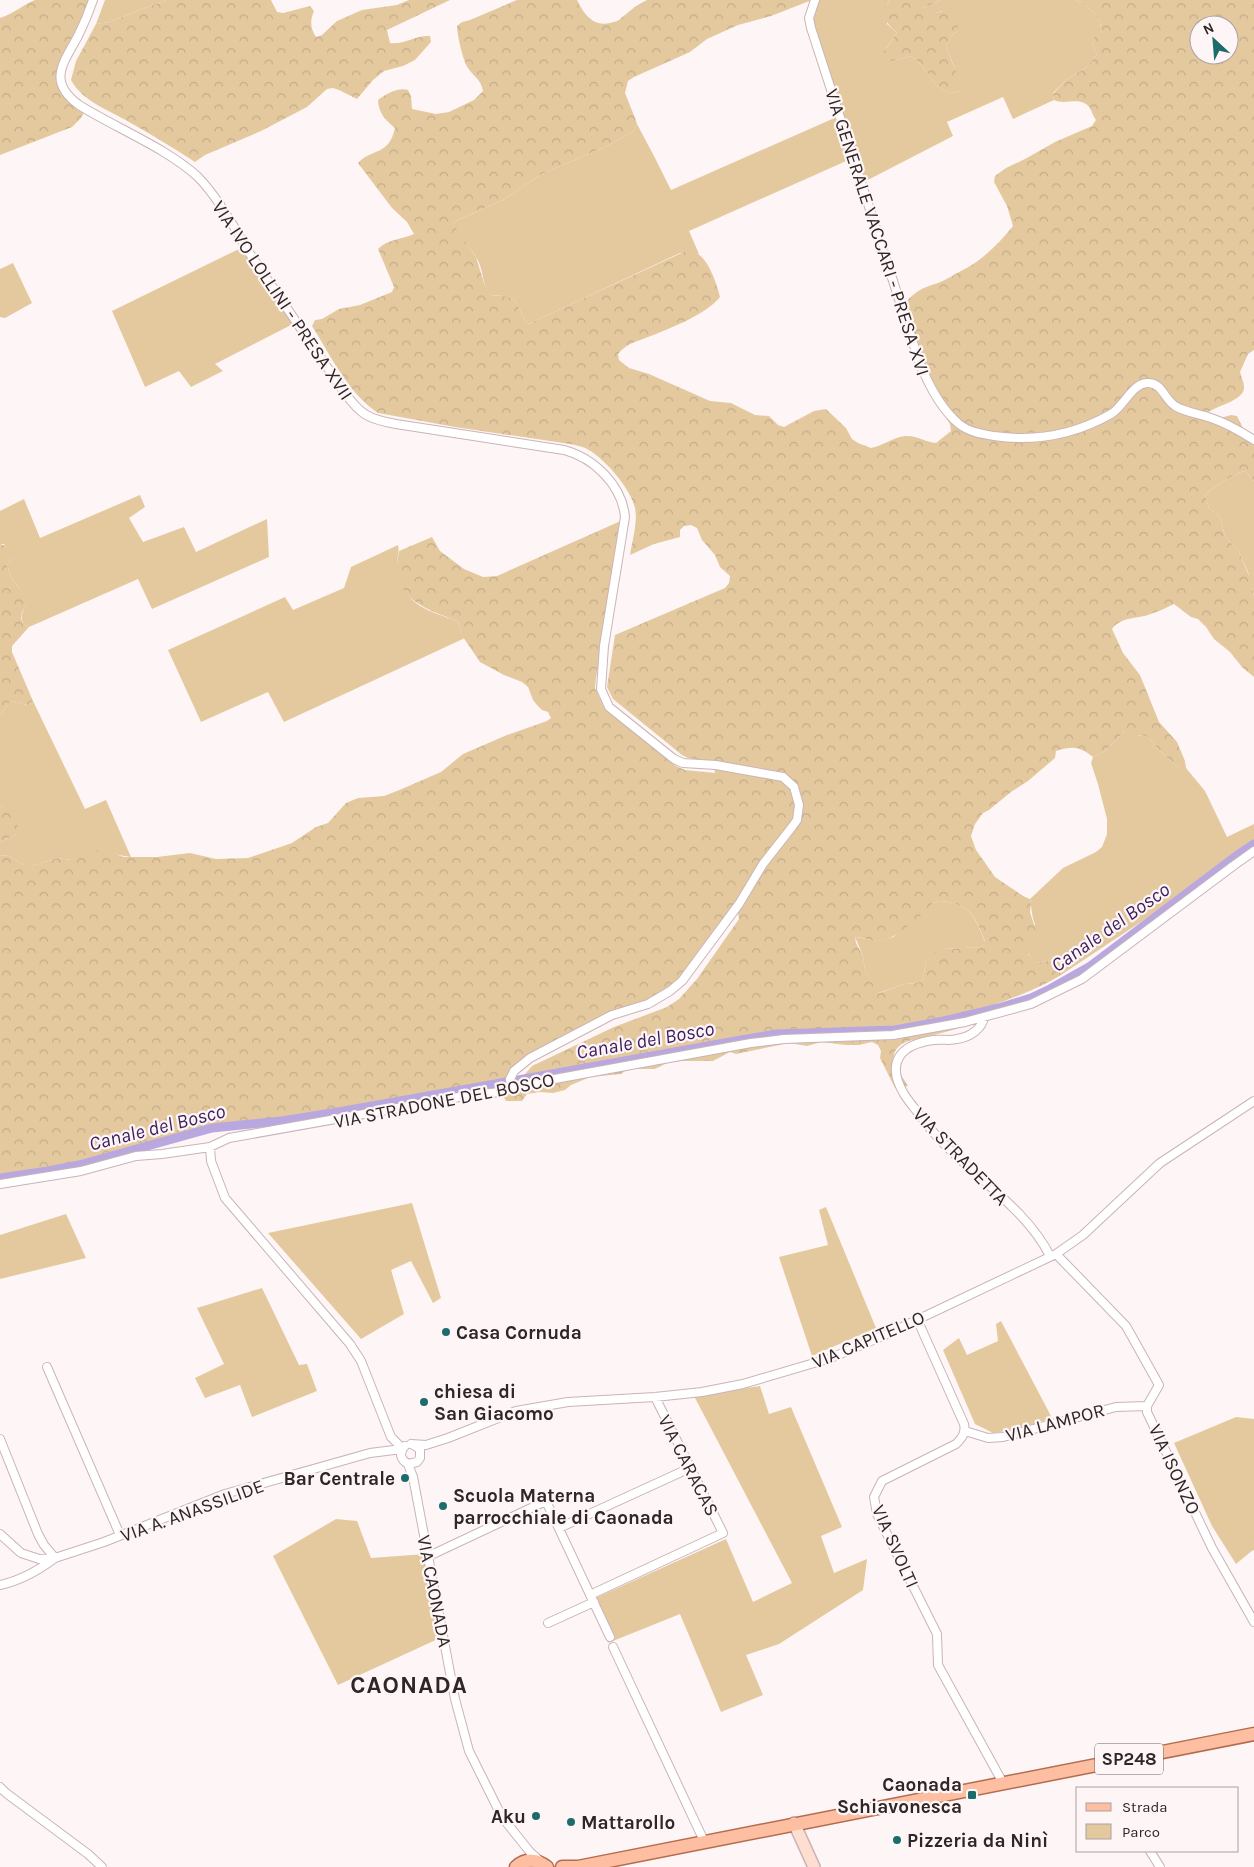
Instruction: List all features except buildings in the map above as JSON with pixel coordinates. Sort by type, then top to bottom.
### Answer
[{"type":"main road","name":"SP248","points":[[562,1867],[578,1867],[1254,1734]]},
{"type":"main road","points":[[517,1866],[530,1860],[546,1865]]},
{"type":"street","name":"VIA IVO LOLLINI - PRESA XVII","points":[[93,0],[62,67],[60,77],[62,87],[69,98],[172,158],[197,177],[231,222],[246,248],[344,392],[360,412],[381,421],[396,424],[564,450],[578,454],[596,466],[621,497],[625,517],[601,670],[601,689],[604,700],[609,707],[674,759],[683,763],[716,765],[777,775],[789,781],[794,787],[800,805],[797,820],[763,864],[734,911],[682,981],[670,991],[654,1000],[612,1015],[530,1058],[520,1066],[510,1084]]},
{"type":"street","name":"VIA GENERALE VACCARI - PRESA XVI","points":[[815,0],[810,18],[828,82],[919,361],[926,379],[946,411],[960,425],[972,432],[1002,437],[1041,438],[1058,435],[1101,419],[1120,407],[1133,390],[1141,384],[1148,382],[1162,389],[1173,405],[1224,423],[1254,440]]},
{"type":"street","name":"VIA STRADONE DEL BOSCO","points":[[0,1184],[81,1171],[136,1156],[210,1147],[229,1138],[500,1092],[510,1084],[751,1043],[784,1039],[893,1035],[984,1017],[1031,1004],[1082,979],[1254,852]]},
{"type":"street","name":"VIA STRADETTA","points":[[984,1017],[983,1023],[976,1032],[956,1040],[921,1042],[909,1047],[900,1055],[895,1064],[898,1082],[904,1094],[925,1122],[965,1165],[1027,1222],[1053,1255]]},
{"type":"street","name":"VIA CAPITELLO","points":[[405,1446],[426,1445],[448,1438],[516,1410],[568,1402],[702,1392],[743,1384],[831,1358],[1053,1255],[1083,1235],[1160,1163],[1254,1101]]},
{"type":"street","points":[[210,1147],[211,1161],[225,1198],[350,1344],[361,1361],[391,1437],[405,1446],[416,1445],[420,1449],[421,1454]]},
{"type":"street","name":"VIA ISONZO","points":[[1053,1255],[1126,1326],[1159,1385],[1147,1406],[1147,1412],[1212,1548],[1254,1622]]},
{"type":"street","points":[[917,1319],[964,1424],[965,1432]]},
{"type":"street","points":[[47,1368],[120,1535]]},
{"type":"street","name":"VIA CARACAS","points":[[592,1599],[723,1533],[655,1397]]},
{"type":"street","name":"VIA LAMPOR","points":[[965,1432],[988,1438],[1003,1437],[1116,1406],[1147,1406]]},
{"type":"street","name":"VIA SVOLTI","points":[[965,1432],[956,1444],[882,1481],[874,1497],[877,1514],[937,1634],[938,1666],[1003,1783]]},
{"type":"street","points":[[0,1439],[38,1534],[55,1558],[43,1567],[10,1583],[0,1585]]},
{"type":"street","points":[[412,1476],[422,1449],[426,1445]]},
{"type":"street","name":"VIA A. ANASSILIDE","points":[[0,1534],[21,1553],[39,1559],[55,1558],[71,1554],[225,1494],[370,1453],[405,1446]]},
{"type":"street","name":"VIA CAONADA","points":[[405,1446],[401,1453],[412,1476],[429,1556],[455,1699],[469,1751],[502,1817],[520,1840],[546,1865]]},
{"type":"street","points":[[391,1450],[406,1462],[417,1462]]},
{"type":"street","points":[[558,1528],[690,1468]]},
{"type":"street","points":[[429,1556],[546,1501],[610,1637]]},
{"type":"street","points":[[548,1623],[592,1599]]},
{"type":"street","points":[[613,1647],[704,1841]]},
{"type":"street","points":[[0,1787],[88,1854],[102,1867]]},
{"type":"street","points":[[794,1824],[814,1867]]},
{"type":"street","points":[[517,1866],[523,1854],[520,1840]]},
{"type":"street","points":[[1151,1852],[1160,1867]]},
{"type":"green space","points":[[35,0],[92,0],[59,82],[85,111],[72,127],[0,155],[0,18]]},
{"type":"green space","points":[[105,0],[166,0],[109,22],[96,24]]},
{"type":"green space","points":[[166,0],[271,0],[277,12],[283,13],[310,6],[314,11],[311,24],[316,37],[322,35],[337,21],[362,10],[397,5],[409,0],[450,0],[387,30],[390,43],[400,43],[425,36],[430,36],[431,42],[415,60],[403,66],[384,71],[373,80],[357,99],[333,88],[327,89],[307,107],[261,131],[205,155],[195,162],[89,100],[76,88],[71,80],[76,61],[96,24],[109,22]]},
{"type":"green space","points":[[517,0],[577,0],[590,18],[604,24],[618,21],[636,6],[647,0],[812,0],[771,16],[738,25],[707,39],[690,52],[634,77],[628,81],[625,93],[637,124],[634,131],[605,147],[542,174],[503,200],[453,224],[476,257],[490,295],[506,296],[514,300],[529,324],[686,251],[695,252],[702,257],[709,267],[720,297],[706,309],[687,320],[628,345],[618,354],[619,360],[629,368],[649,374],[710,401],[731,403],[755,415],[769,416],[778,425],[784,427],[814,411],[826,409],[846,428],[852,439],[871,448],[905,436],[936,443],[951,431],[950,424],[924,383],[912,331],[913,323],[905,303],[920,290],[970,266],[996,245],[1013,226],[1007,206],[994,182],[995,176],[1006,168],[1055,142],[1092,126],[1096,120],[1090,108],[1082,102],[1059,102],[1054,100],[1053,94],[1067,79],[1084,69],[1097,55],[1092,42],[1095,36],[1101,33],[1100,22],[1090,9],[1075,0],[1254,0],[1254,350],[1248,354],[1240,372],[1244,385],[1243,392],[1234,400],[1204,415],[1213,420],[1231,415],[1237,416],[1244,430],[1254,438],[1254,481],[1245,471],[1241,472],[1224,481],[1205,495],[1209,508],[1220,517],[1225,536],[1239,552],[1250,578],[1254,596],[1254,677],[1242,667],[1230,652],[1214,639],[1198,619],[1191,617],[1174,604],[1148,615],[1124,620],[1112,629],[1123,653],[1140,675],[1159,722],[1177,742],[1186,768],[1179,768],[1146,736],[1134,735],[1130,730],[1124,732],[1105,751],[1093,757],[1076,748],[1056,751],[1055,758],[1028,781],[983,813],[975,824],[971,836],[976,850],[995,877],[1030,899],[1030,912],[1036,931],[1028,944],[1029,956],[1037,963],[1054,960],[1066,961],[1070,963],[1070,969],[1024,994],[991,1006],[976,1015],[974,1022],[956,1029],[909,1041],[899,1046],[894,1055],[895,1064],[908,1086],[895,1088],[880,1058],[881,1051],[878,1045],[872,1042],[846,1045],[821,1042],[807,1046],[789,1043],[736,1054],[730,1052],[713,1061],[681,1061],[667,1063],[655,1069],[628,1069],[621,1074],[590,1077],[571,1085],[565,1090],[553,1093],[527,1094],[522,1101],[506,1101],[503,1096],[514,1087],[532,1066],[614,1027],[667,1007],[679,999],[697,979],[739,919],[736,903],[687,972],[661,996],[609,1015],[525,1056],[500,1084],[292,1119],[198,1129],[144,1146],[49,1168],[0,1175],[0,855],[9,856],[26,866],[58,858],[71,860],[109,846],[118,855],[124,857],[157,857],[190,853],[216,859],[248,858],[292,843],[316,827],[328,823],[346,803],[358,798],[384,796],[397,791],[441,772],[463,754],[551,718],[548,712],[542,710],[537,705],[528,687],[522,682],[480,662],[461,634],[458,621],[421,606],[412,599],[404,590],[399,580],[397,567],[399,551],[432,537],[440,551],[464,569],[483,577],[497,576],[623,520],[595,688],[603,706],[676,766],[685,770],[715,773],[713,761],[688,758],[682,755],[613,699],[607,687],[615,635],[725,588],[729,583],[730,576],[720,567],[715,555],[702,540],[697,528],[691,525],[684,526],[680,530],[680,537],[654,544],[630,555],[636,519],[635,508],[622,483],[608,465],[592,452],[583,447],[570,444],[455,427],[378,413],[367,405],[349,385],[312,326],[315,320],[322,319],[339,309],[360,305],[392,292],[394,287],[378,249],[390,242],[414,234],[407,222],[392,208],[358,163],[363,158],[384,147],[392,137],[395,128],[383,116],[378,104],[378,100],[385,95],[396,90],[408,90],[411,96],[412,109],[436,114],[449,112],[474,100],[483,91],[479,81],[466,65],[462,54],[457,26],[462,22]],"holes":[[[939,901],[958,904],[974,917],[985,941],[982,947],[936,951],[926,960],[923,980],[879,993],[865,970],[863,956],[855,937],[876,941],[885,940],[900,932],[933,903]]]},
{"type":"green space","points":[[815,0],[890,0],[887,4],[887,24],[897,33],[886,48],[890,62],[910,56],[917,61],[938,86],[951,92],[960,91],[954,66],[946,47],[952,35],[958,31],[942,11],[929,15],[923,14],[923,8],[941,0],[1075,0],[1085,5],[1094,13],[1100,22],[1101,33],[1092,42],[1097,55],[1084,69],[1067,79],[1053,93],[1054,100],[1013,119],[1003,97],[947,122],[953,136],[862,183],[853,158],[689,231],[699,254],[693,252],[680,253],[529,324],[514,300],[506,296],[490,295],[485,285],[479,262],[453,224],[503,200],[542,174],[605,147],[634,131],[637,124],[671,190],[839,116],[808,24]]},
{"type":"green space","points":[[890,0],[941,0],[923,8],[923,14],[955,11],[958,17],[958,31],[952,35],[946,47],[959,79],[963,84],[960,91],[951,92],[938,86],[917,61],[910,56],[890,62],[883,62],[882,54],[897,33],[884,18],[884,10]]},
{"type":"green space","points":[[245,246],[295,323],[215,364],[223,371],[191,387],[179,371],[145,387],[112,311]]},
{"type":"green space","points":[[13,263],[32,303],[5,318],[0,317],[0,269]]},
{"type":"green space","points":[[1245,471],[1254,481],[1254,596],[1248,572],[1239,552],[1225,536],[1220,517],[1209,508],[1205,495],[1224,481]]},
{"type":"green space","points":[[140,495],[145,507],[129,518],[143,542],[184,527],[196,552],[267,519],[269,557],[152,609],[138,579],[29,627],[23,624],[22,615],[26,606],[20,589],[11,578],[7,565],[11,559],[4,544],[0,544],[0,511],[24,499],[40,538]]},
{"type":"green space","points":[[0,544],[9,547],[11,557],[7,565],[11,578],[27,600],[21,618],[23,624],[29,627],[12,646],[12,652],[33,701],[29,705],[11,701],[0,715]]},
{"type":"green space","points":[[398,545],[398,562],[407,594],[424,608],[458,621],[461,634],[465,638],[284,722],[268,692],[201,722],[168,650],[285,597],[293,610],[344,588],[351,567]]},
{"type":"green space","points":[[11,701],[29,705],[33,701],[85,809],[106,800],[131,857],[118,855],[113,851],[71,860],[58,858],[26,866],[9,856],[0,855],[0,842],[17,834],[12,817],[0,805],[0,715]]},
{"type":"green space","points":[[1130,729],[1140,736],[1146,736],[1179,768],[1186,768],[1205,791],[1227,837],[1254,824],[1254,843],[1214,869],[1171,902],[1070,969],[1070,963],[1058,959],[1037,963],[1031,960],[1026,947],[1035,924],[1030,899],[1063,868],[1096,852],[1102,847],[1107,834],[1107,819],[1091,763],[1093,757],[1105,751],[1124,732]]},
{"type":"green space","points":[[0,805],[9,810],[19,828],[17,834],[0,842]]},
{"type":"green space","points":[[939,901],[958,904],[970,912],[978,924],[985,942],[982,947],[943,949],[926,960],[923,980],[878,993],[865,970],[863,956],[855,937],[880,941],[893,937],[933,903]]},
{"type":"green space","points":[[412,1203],[441,1298],[433,1303],[411,1261],[391,1270],[404,1314],[361,1339],[268,1233]]},
{"type":"green space","points":[[826,1207],[876,1328],[812,1356],[779,1257],[828,1245],[819,1210]]},
{"type":"green space","points":[[66,1214],[86,1258],[0,1279],[0,1235]]},
{"type":"green space","points":[[262,1288],[299,1365],[307,1364],[317,1391],[252,1417],[240,1385],[205,1398],[195,1378],[224,1364],[197,1308]]},
{"type":"green space","points":[[1001,1321],[1052,1418],[1015,1430],[993,1433],[975,1424],[943,1350],[959,1338],[967,1355],[998,1341],[996,1324]]},
{"type":"green space","points":[[760,1386],[769,1414],[791,1407],[842,1527],[821,1536],[834,1573],[867,1559],[863,1590],[779,1644],[746,1655],[763,1695],[721,1712],[680,1614],[608,1643],[591,1600],[726,1539],[753,1602],[792,1583],[694,1396]]},
{"type":"green space","points":[[1236,1417],[1254,1419],[1254,1551],[1236,1564],[1212,1526],[1174,1443]]},
{"type":"green space","points":[[336,1519],[357,1521],[371,1558],[426,1554],[440,1638],[338,1685],[273,1556]]},
{"type":"waterway","name":"Canale del Bosco","points":[[0,1178],[79,1165],[212,1128],[282,1121],[344,1111],[777,1034],[895,1030],[999,1008],[1031,998],[1089,967],[1254,844]]},
{"type":"place","name":"Casa Cornuda","points":[[446,1332]]},
{"type":"place","name":"chiesa di San Giacomo","points":[[424,1402]]},
{"type":"place","name":"Bar Centrale","points":[[405,1478]]},
{"type":"place","name":"Scuola Materna parrocchiale di Caonada","points":[[443,1506]]},
{"type":"place","name":"Caonada Schiavonesca","points":[[972,1795]]},
{"type":"place","name":"Aku","points":[[536,1816]]},
{"type":"place","name":"Mattarollo","points":[[571,1822]]},
{"type":"place","name":"Pizzeria da Ninì","points":[[897,1840]]},
{"type":"district","name":"CAONADA","points":[[409,1685]]}]
